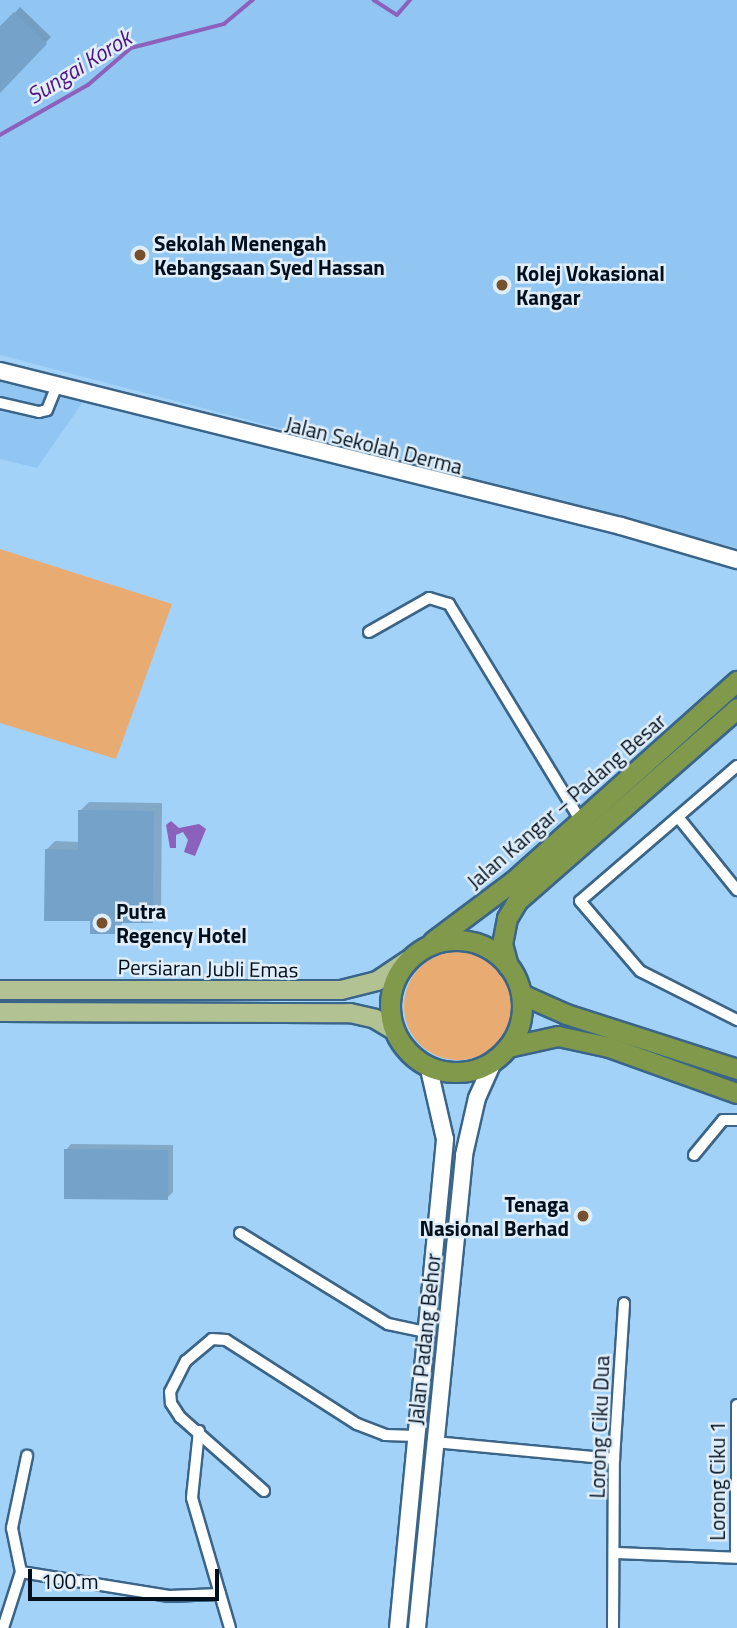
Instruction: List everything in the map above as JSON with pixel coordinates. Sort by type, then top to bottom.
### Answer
[{"type":"highway","name":"Jalan Kangar – Padang Besar","points":[[414,955],[512,882],[737,681]]},
{"type":"highway","name":"Jalan Kangar – Padang Besar","points":[[508,966],[502,944],[507,918],[518,900],[737,708]]},
{"type":"highway","points":[[501,1053],[520,1022],[521,994],[508,966],[487,948],[471,941],[453,940],[414,955],[391,994],[395,1031],[405,1048],[428,1065],[462,1072],[501,1053],[558,1036],[609,1047],[737,1093]]},
{"type":"highway","points":[[521,994],[566,1014],[737,1069]]},
{"type":"main road","name":"Jalan Sekolah Derma","points":[[0,371],[621,526],[737,560]]},
{"type":"main road","name":"Persiaran Jubli Emas","points":[[0,990],[341,990],[377,981],[414,955]]},
{"type":"main road","points":[[25,989],[26,1012]]},
{"type":"main road","name":"Persiaran Jubli Emas","points":[[0,1012],[350,1013],[376,1019],[395,1031]]},
{"type":"main road","name":"Jalan Padang Behor","points":[[417,1628],[464,1155],[477,1098],[501,1053]]},
{"type":"main road","name":"Jalan Padang Behor","points":[[398,1628],[445,1139],[428,1065]]},
{"type":"street","points":[[0,403],[39,412],[47,410],[57,385]]},
{"type":"street","points":[[369,632],[429,598],[449,604],[581,821]]},
{"type":"street","points":[[737,766],[580,901],[640,971],[737,1020]]},
{"type":"street","points":[[678,817],[737,890]]},
{"type":"street","points":[[694,1155],[723,1119],[737,1120]]},
{"type":"street","points":[[240,1233],[388,1324],[426,1332]]},
{"type":"street","name":"Lorong Ciku Dua","points":[[613,1628],[614,1459],[624,1303]]},
{"type":"street","points":[[264,1491],[180,1417],[170,1392],[186,1361],[212,1339],[226,1340],[357,1424],[385,1435],[417,1436]]},
{"type":"street","name":"Lorong Ciku 1","points":[[736,1558],[737,1405]]},
{"type":"street","points":[[199,1431],[192,1499],[230,1628]]},
{"type":"street","points":[[434,1442],[614,1459]]},
{"type":"street","points":[[3,1628],[21,1572],[12,1528],[27,1456]]},
{"type":"street","points":[[615,1553],[736,1558]]},
{"type":"street","points":[[21,1572],[169,1595],[220,1594]]},
{"type":"shaded area","name":"Kolej Vokasional Kangar","points":[[0,0],[737,0],[737,548],[0,355]]},
{"type":"shaded area","points":[[0,382],[83,402],[37,468],[0,459]]},
{"type":"shaded area","points":[[0,549],[172,604],[116,759],[0,723]]},
{"type":"shaded area","points":[[171,821],[179,828],[199,824],[206,829],[195,856],[184,852],[188,840],[183,832],[176,835],[176,848],[170,848],[166,825]]},
{"type":"shaded area","points":[[458,952],[479,956],[497,967],[508,985],[512,1006],[508,1027],[497,1045],[479,1056],[458,1060],[437,1056],[419,1045],[408,1027],[404,1006],[408,985],[419,967],[437,956]]},
{"type":"building","points":[[14,12],[47,44],[0,93],[0,26]]},
{"type":"building","points":[[78,810],[154,811],[153,923],[116,923],[116,934],[90,934],[90,921],[44,921],[45,849],[78,850]]},
{"type":"building","points":[[64,1149],[168,1150],[168,1200],[64,1199]]},
{"type":"waterway","name":"Sungai Korok","points":[[0,135],[88,85],[131,48],[224,24],[253,0]]},
{"type":"waterway","name":"Sungai Korok","points":[[374,0],[397,15],[410,0]]},
{"type":"place","name":"Sekolah Menengah Kebangsaan Syed Hassan","points":[[140,255]]},
{"type":"place","name":"Kolej Vokasional Kangar","points":[[502,285]]},
{"type":"place","name":"Putra Regency Hotel","points":[[102,923]]},
{"type":"place","name":"Tenaga Nasional Berhad","points":[[583,1216]]}]
